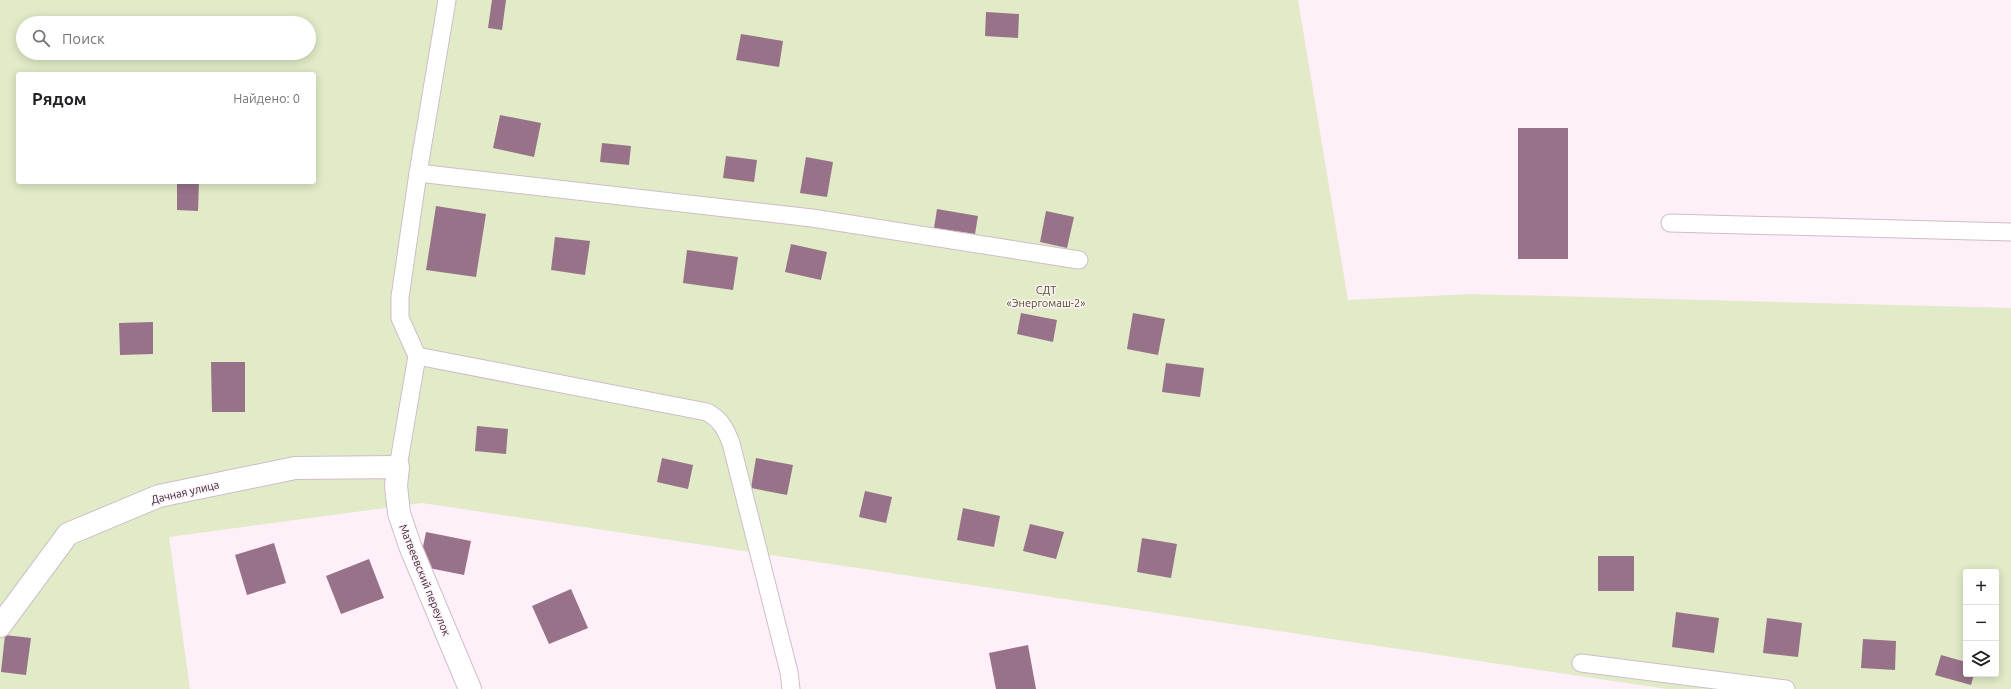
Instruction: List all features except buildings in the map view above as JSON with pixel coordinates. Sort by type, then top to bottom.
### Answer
[{"type":"street","name":"Дачная улица","points":[[0,626],[68,534],[159,496],[295,468],[398,467]]},
{"type":"street","name":"Матвеевский переулок","points":[[398,467],[396,486],[399,513],[410,546],[470,689]]},
{"type":"lane","points":[[398,467],[417,356],[400,318],[400,298],[418,173],[447,0]]},
{"type":"lane","points":[[418,173],[812,218],[1079,260]]},
{"type":"lane","points":[[1670,223],[2011,232]]},
{"type":"lane","points":[[417,356],[707,412],[718,418],[725,428],[731,443],[789,672],[791,689]]},
{"type":"lane","points":[[1581,663],[1786,689]]},
{"type":"green space","name":"СДТ «Энергомаш-2»","points":[[0,0],[1298,0],[1348,300],[1471,294],[2011,308],[2011,689],[1667,689],[422,503],[169,537],[190,689],[0,689]]}]
